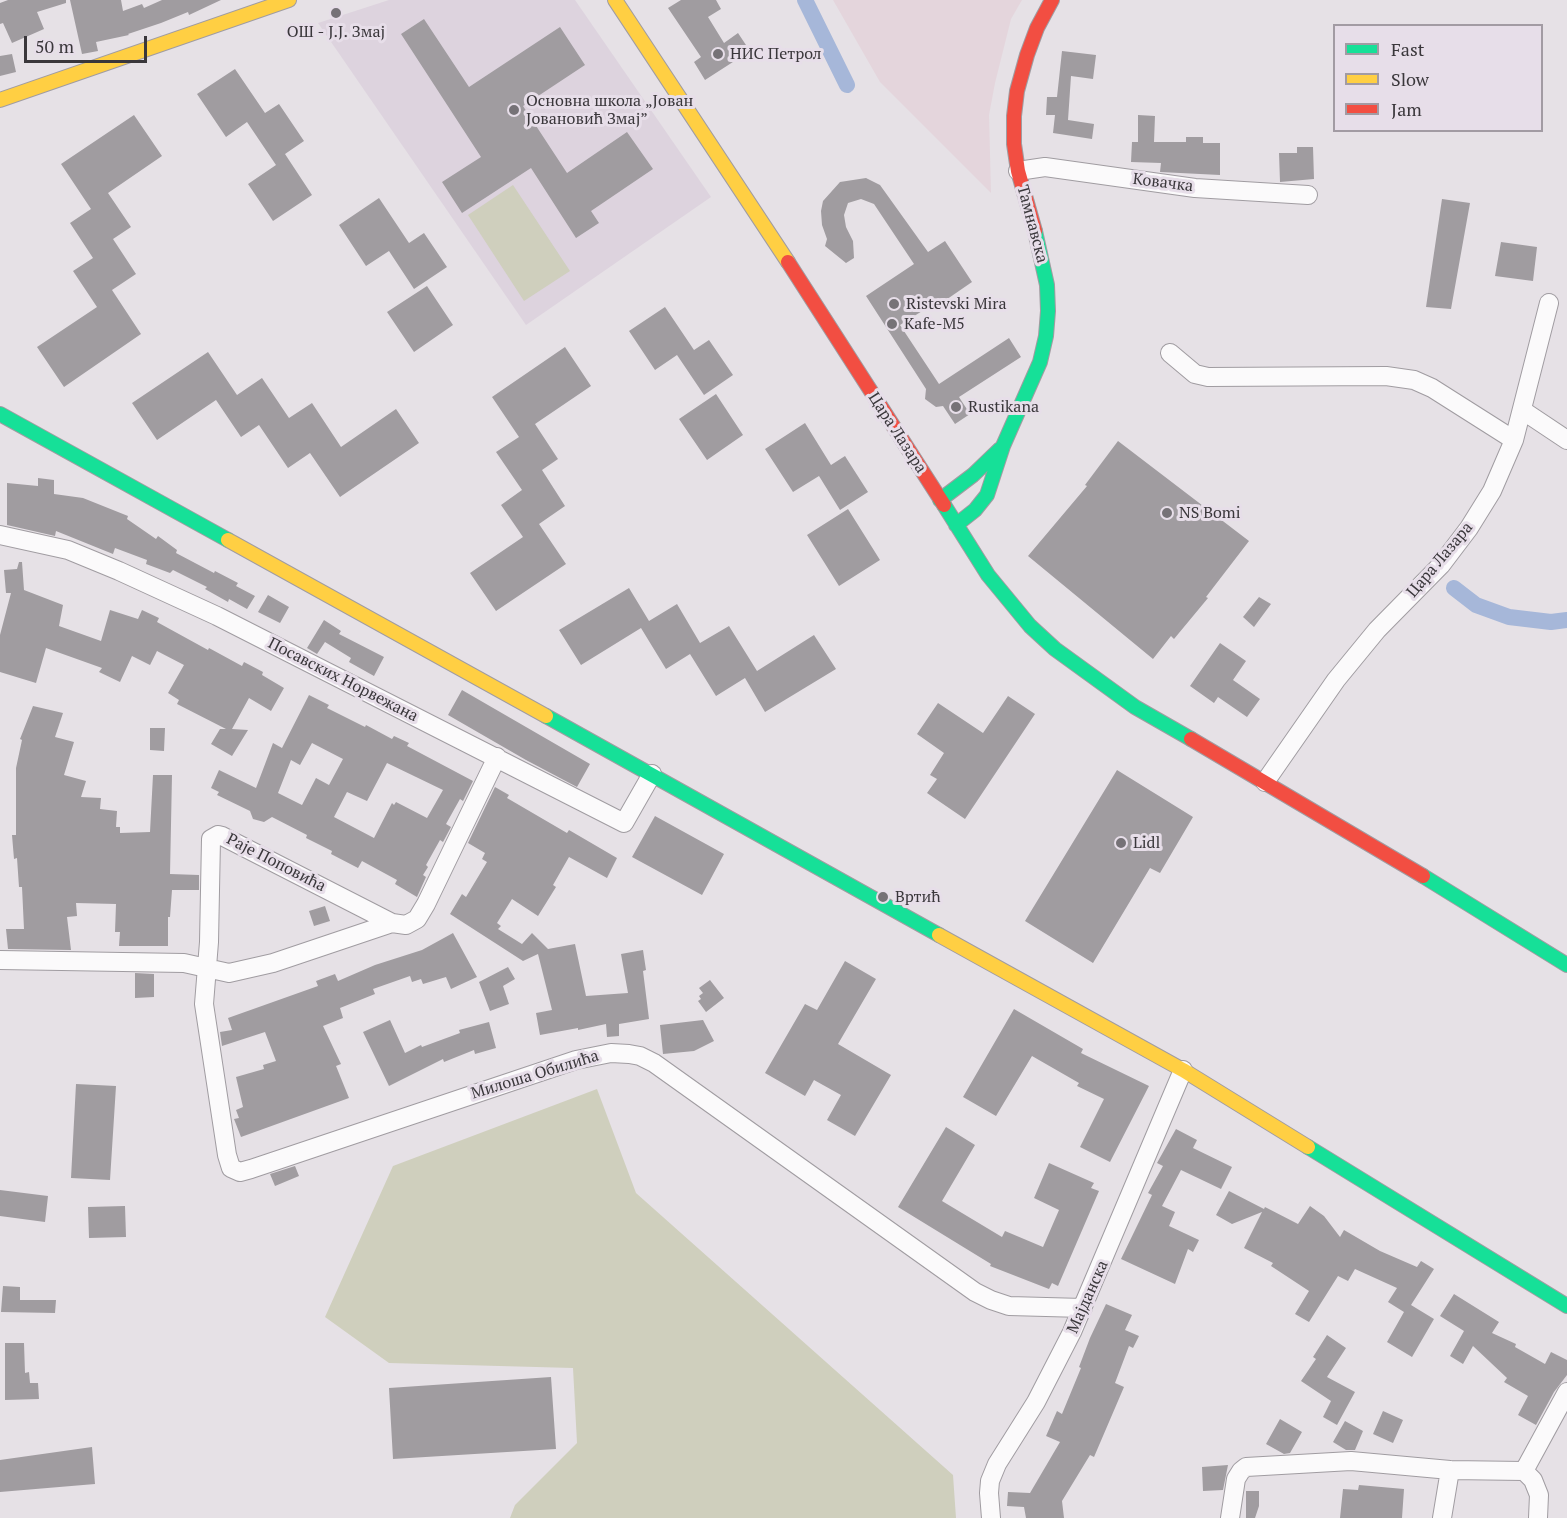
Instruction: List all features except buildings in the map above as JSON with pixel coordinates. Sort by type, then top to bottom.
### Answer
[{"type":"street","points":[[0,100],[289,0]]},
{"type":"street","name":"Цара Лазара","points":[[615,0],[812,299],[988,575],[1030,626],[1055,649],[1135,707],[1390,855],[1567,965]]},
{"type":"street","name":"Тамнавска","points":[[956,525],[975,510],[987,495],[1003,446],[1040,362],[1048,311],[1047,285],[1018,171],[1014,144],[1017,91],[1037,28],[1052,0]]},
{"type":"street","name":"Ковачка","points":[[1018,171],[1045,167],[1184,186],[1308,195]]},
{"type":"street","name":"Цара Лазара","points":[[1264,782],[1336,680],[1377,630],[1441,565],[1470,528],[1492,491],[1514,440],[1549,303]]},
{"type":"street","points":[[1170,353],[1195,374],[1208,377],[1386,376],[1414,380],[1432,388],[1514,440]]},
{"type":"street","points":[[1522,410],[1567,440]]},
{"type":"street","points":[[0,414],[1184,1070],[1567,1306]]},
{"type":"street","points":[[940,500],[973,475],[1003,446]]},
{"type":"street","name":"Посавских Норвежана","points":[[0,535],[68,550],[120,571],[217,616],[624,824],[652,774]]},
{"type":"street","points":[[0,960],[184,963],[229,973],[273,963],[392,923],[406,925],[417,919],[497,758]]},
{"type":"street","name":"Раје Поповића","points":[[206,969],[209,942],[210,844],[211,840],[218,835],[392,923]]},
{"type":"street","name":"Милоша Обилића","points":[[206,969],[204,1004],[227,1155],[231,1168],[240,1172],[576,1060],[611,1053],[629,1054],[640,1056],[654,1063],[975,1292],[1009,1306],[1083,1308]]},
{"type":"street","name":"Мајданска","points":[[991,1518],[989,1493],[994,1473],[1057,1364],[1184,1070]]},
{"type":"street","points":[[1524,1471],[1567,1392]]},
{"type":"street","points":[[1230,1518],[1236,1479],[1246,1467],[1351,1461],[1450,1470],[1524,1471],[1533,1480],[1539,1495],[1538,1518]]},
{"type":"street","points":[[1442,1518],[1450,1470]]},
{"type":"shaded area","name":"Основна школа „Јован Јовановић Змај”","points":[[389,0],[575,0],[711,197],[526,325],[318,23]]},
{"type":"shaded area","points":[[833,0],[1022,0],[1011,19],[989,115],[991,193],[880,82]]},
{"type":"green space","points":[[513,185],[570,271],[524,301],[468,215]]},
{"type":"green space","points":[[597,1089],[636,1193],[953,1475],[956,1518],[510,1518],[515,1505],[577,1443],[573,1368],[389,1363],[325,1317],[393,1166]]},
{"type":"waterway","points":[[805,0],[847,85]]},
{"type":"waterway","points":[[1454,588],[1476,605],[1509,617],[1551,622],[1567,620]]},
{"type":"traffic: fast","points":[[956,525],[975,510],[987,495],[1003,446],[1040,362],[1046,336],[1048,311],[1047,285],[1035,231]]},
{"type":"traffic: fast","points":[[0,414],[228,540]]},
{"type":"traffic: fast","points":[[940,500],[973,475],[1000,449]]},
{"type":"traffic: fast","points":[[944,505],[988,575],[1030,626],[1055,649],[1135,707],[1191,739]]},
{"type":"traffic: fast","points":[[546,716],[939,935]]},
{"type":"traffic: fast","points":[[1423,876],[1567,965]]},
{"type":"traffic: fast","points":[[1308,1147],[1567,1306]]},
{"type":"traffic: slow","points":[[0,100],[289,0]]},
{"type":"traffic: slow","points":[[615,0],[788,262]]},
{"type":"traffic: slow","points":[[228,540],[546,716]]},
{"type":"traffic: slow","points":[[939,935],[1183,1070],[1308,1147]]},
{"type":"traffic: jam","points":[[1035,231],[1018,171],[1014,144],[1014,116],[1017,91],[1027,55],[1037,28],[1052,0]]},
{"type":"traffic: jam","points":[[788,262],[944,505]]},
{"type":"traffic: jam","points":[[1191,739],[1423,876]]},
{"type":"place","name":"ОШ - Ј.Ј. Змај","points":[[336,13]]},
{"type":"place","name":"НИС Петрол","points":[[718,54]]},
{"type":"place","name":"Основна школа „Јован Јовановић Змај”","points":[[514,110]]},
{"type":"place","name":"Ristevski Mira","points":[[894,304]]},
{"type":"place","name":"Kafe-M5","points":[[892,324]]},
{"type":"place","name":"Rustikana","points":[[956,407]]},
{"type":"place","name":"NS Bomi","points":[[1167,513]]},
{"type":"place","name":"Lidl","points":[[1121,843]]},
{"type":"place","name":"Вртић","points":[[883,897]]}]
